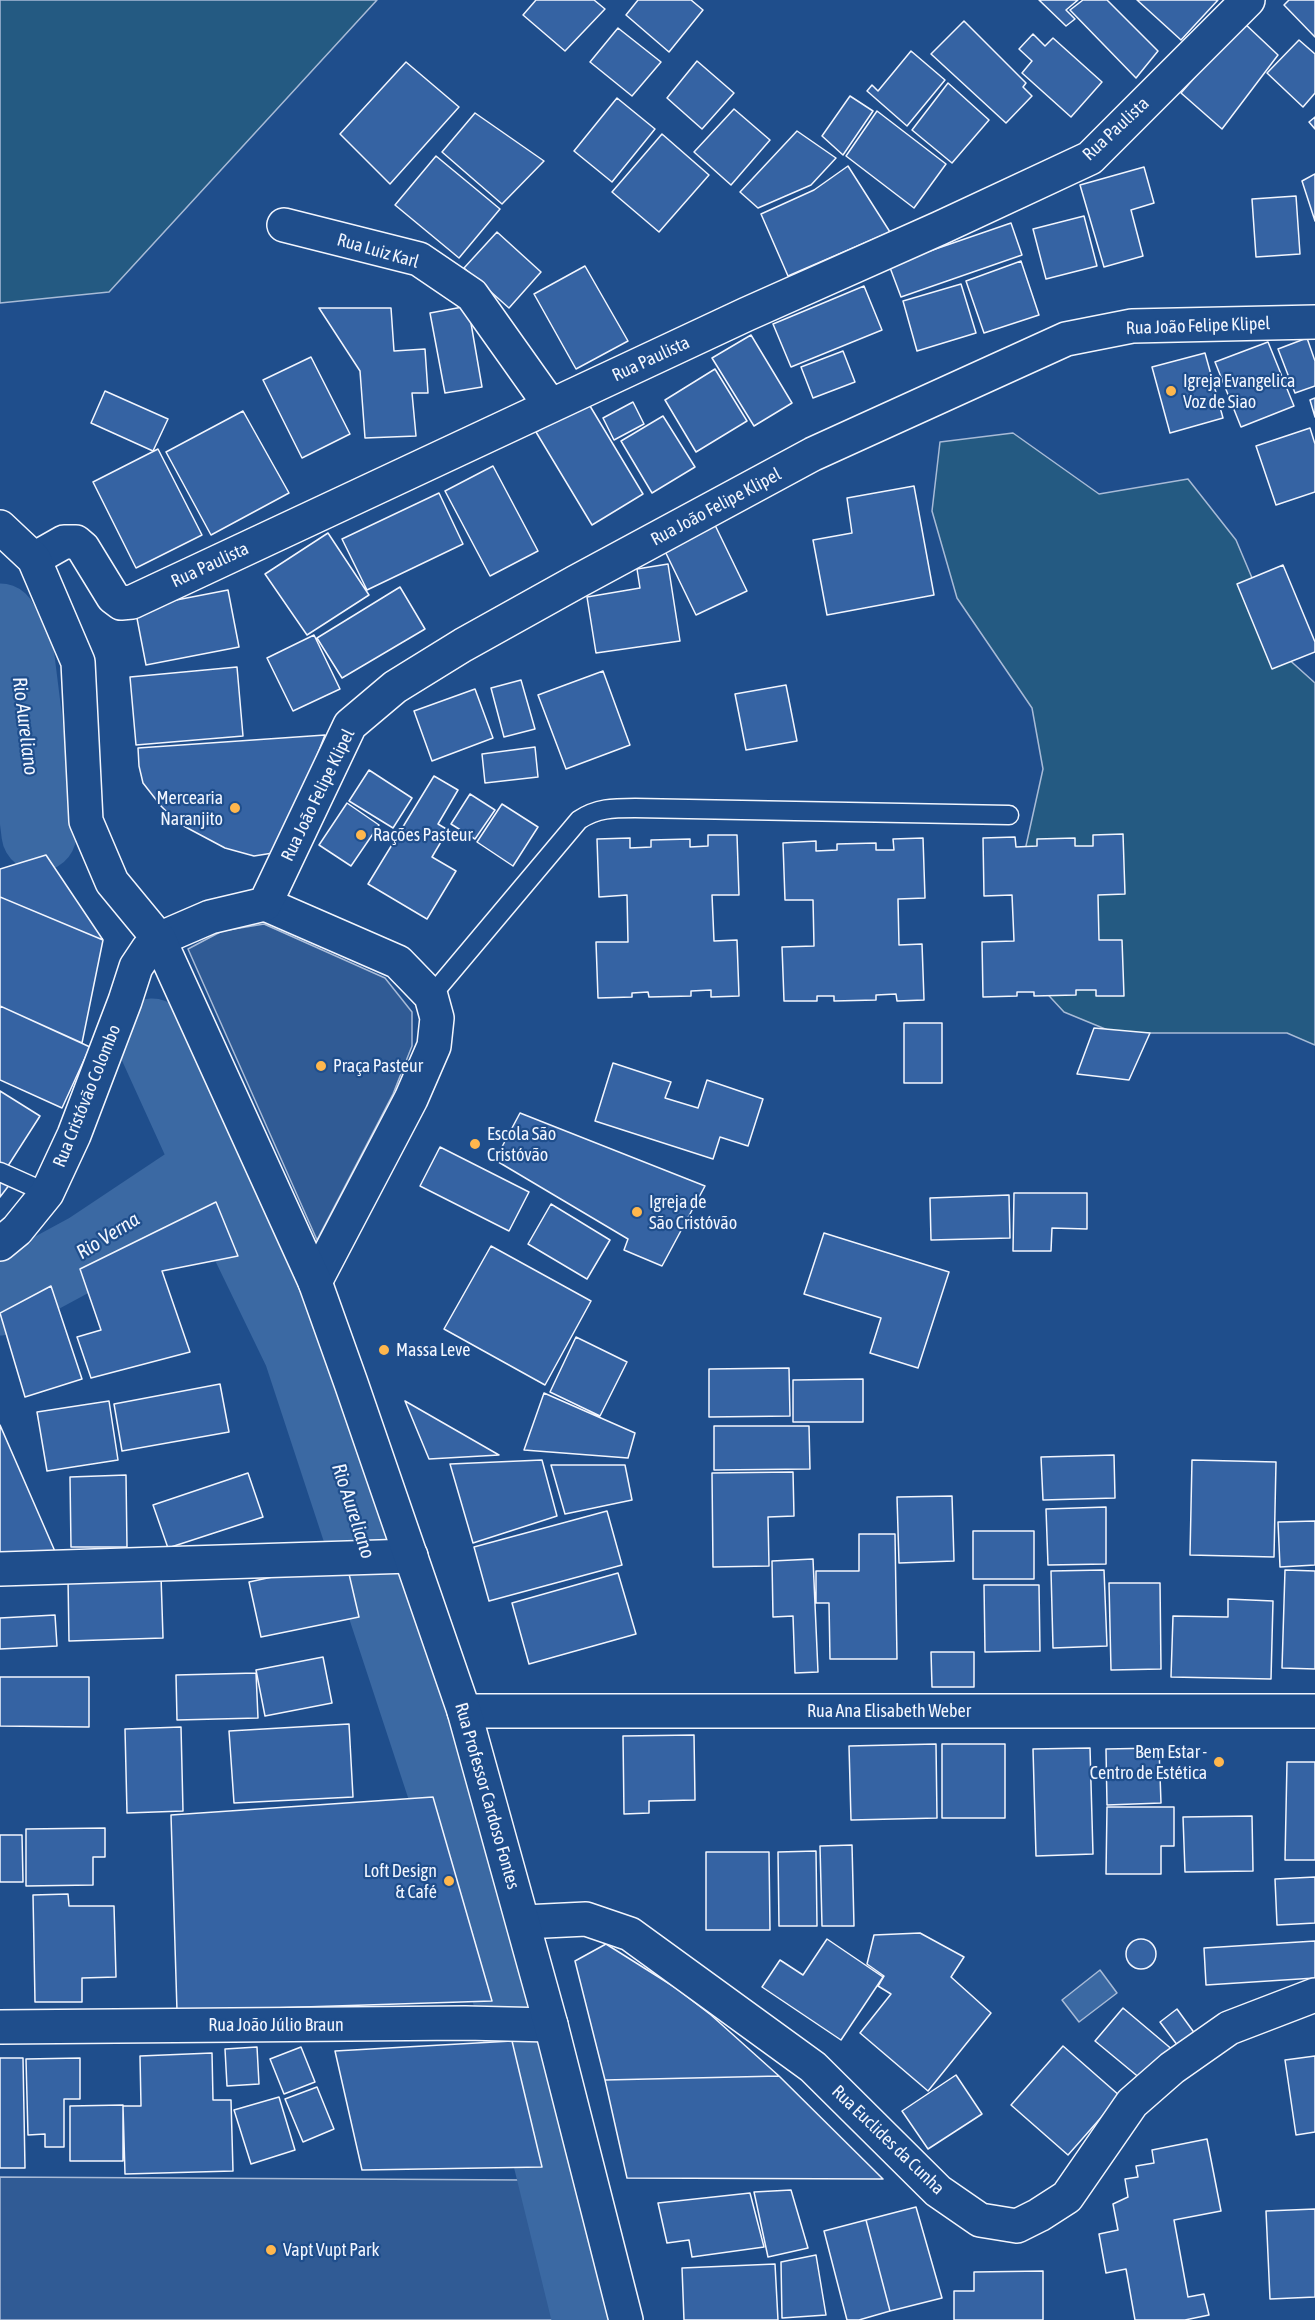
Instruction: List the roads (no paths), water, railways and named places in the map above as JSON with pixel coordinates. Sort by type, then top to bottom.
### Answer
[{"type":"street","name":"Rua Paulista","points":[[34,559],[64,542],[76,542],[83,548],[113,597],[121,603],[132,602],[550,405],[1090,158],[1243,2]]},
{"type":"street","name":"Rua Luiz Karl","points":[[284,225],[419,259],[472,295],[550,405]]},
{"type":"street","name":"Rua João Felipe Klipel","points":[[265,904],[350,725],[395,687],[463,645],[813,454],[1066,339],[1132,326],[1308,322]]},
{"type":"street","points":[[0,527],[34,559],[78,662],[86,821],[112,882],[159,939],[315,1282]]},
{"type":"street","points":[[159,939],[210,917],[265,904],[398,963],[431,996],[437,1018],[434,1046],[411,1099],[315,1282]]},
{"type":"street","name":"Rua Cristóvão Colombo","points":[[0,1244],[17,1230],[47,1193],[74,1135],[136,967],[148,949],[159,939]]},
{"type":"street","name":"Rua Professor Cardoso Fontes","points":[[315,1282],[464,1711],[524,1922],[626,2320]]},
{"type":"street","points":[[0,1569],[411,1556]]},
{"type":"street","name":"Rua Ana Elisabeth Weber","points":[[464,1711],[1315,1711]]},
{"type":"street","name":"Rua Euclides da Cunha","points":[[524,1922],[586,1919],[630,1934],[813,2067],[938,2191],[980,2220],[1017,2226],[1067,2197],[1132,2103],[1172,2068],[1229,2028],[1315,1995]]},
{"type":"street","name":"Rua João Júlio Braun","points":[[0,2027],[465,2023],[551,2025]]},
{"type":"lane","points":[[431,996],[579,820],[592,811],[607,808],[635,808],[1009,815]]},
{"type":"lane","points":[[0,1172],[47,1193]]},
{"type":"waterway","name":"Rio Aureliano","points":[[0,621],[17,658],[39,834]]},
{"type":"waterway","name":"Rio Aureliano","points":[[152,1036],[212,1168],[301,1352],[512,2002],[590,2320]]},
{"type":"waterway","name":"Rio Verna","points":[[0,1298],[89,1250],[212,1168]]},
{"type":"place","name":"Igreja Evangelica Voz de Siao","points":[[1171,391]]},
{"type":"place","name":"Mercearia Naranjito","points":[[235,808]]},
{"type":"place","name":"Rações Pasteur","points":[[361,835]]},
{"type":"place","name":"Praça Pasteur","points":[[321,1066]]},
{"type":"place","name":"Escola São Cristóvão","points":[[475,1144]]},
{"type":"place","name":"Igreja de São Cristóvão","points":[[637,1212]]},
{"type":"place","name":"Massa Leve","points":[[384,1350]]},
{"type":"place","name":"Bem Estar - Centro de Estética","points":[[1219,1762]]},
{"type":"place","name":"Loft Design & Café","points":[[449,1881]]},
{"type":"place","name":"Vapt Vupt Park","points":[[271,2250]]}]
